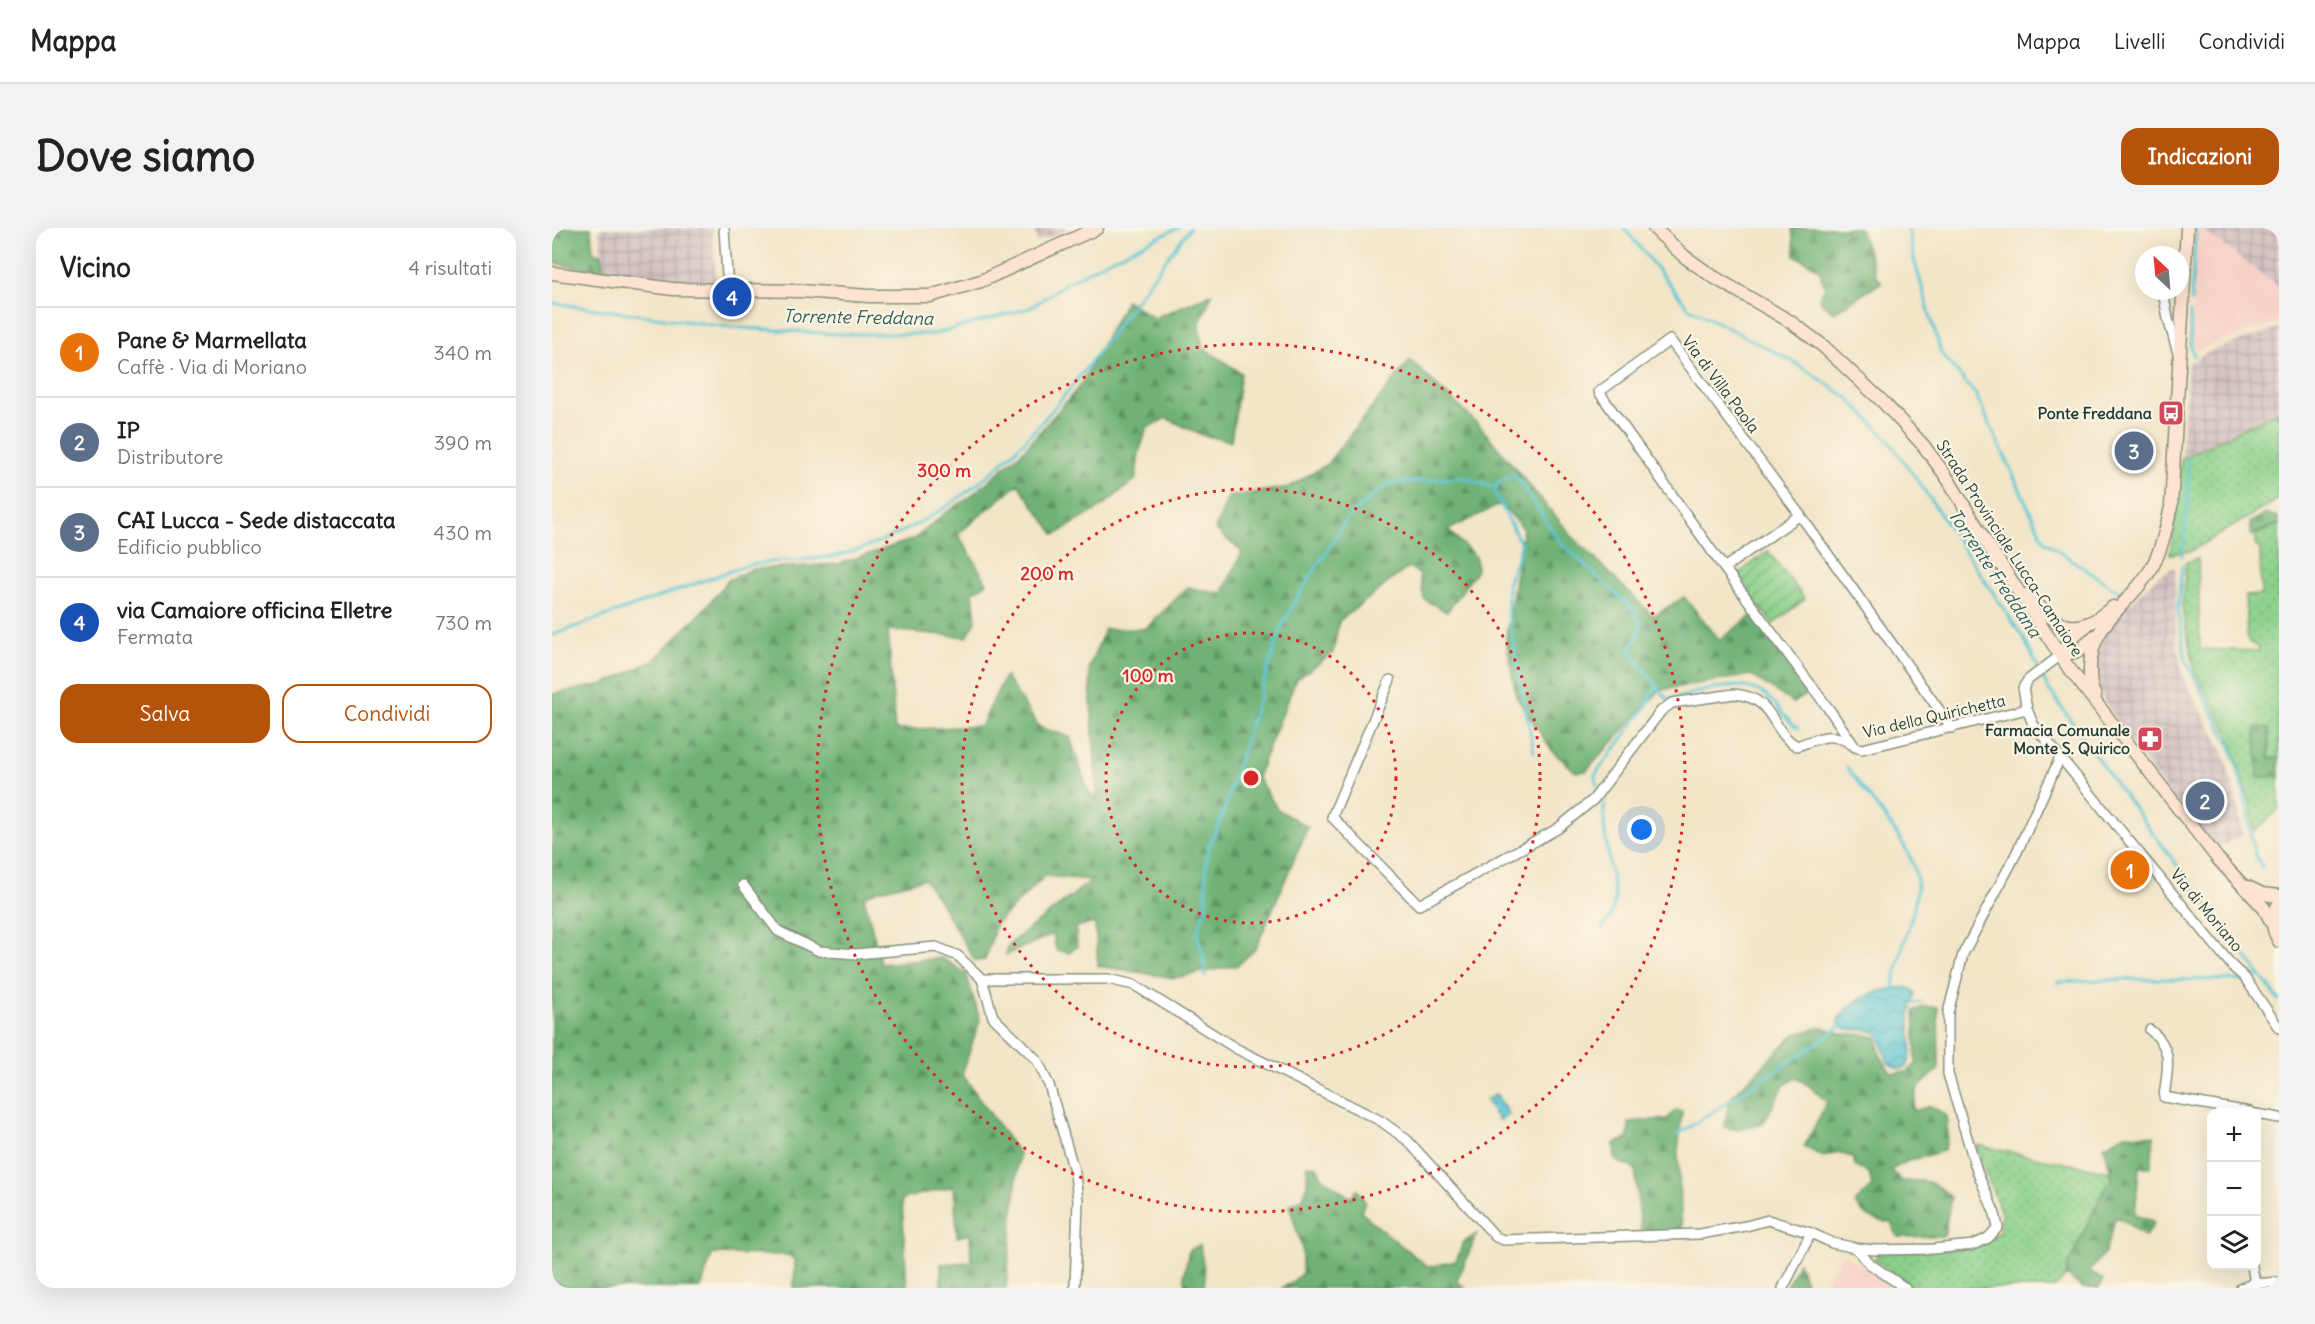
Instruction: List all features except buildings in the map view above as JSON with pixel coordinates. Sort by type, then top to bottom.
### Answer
[{"type":"main road","points":[[552,273],[649,287],[930,296],[981,281],[1097,228]]},
{"type":"main road","name":"Strada Provinciale Lucca-Camaiore","points":[[1654,228],[1685,257],[1712,276],[1807,333],[1883,402],[1923,446],[1946,476],[2056,659],[2105,714],[2218,859],[2264,908],[2279,940]]},
{"type":"main road","points":[[2182,246],[2187,228]]},
{"type":"main road","points":[[2056,659],[2085,647],[2145,578],[2164,541],[2171,507],[2175,466],[2180,300]]},
{"type":"main road","points":[[2003,568],[2052,620],[2074,625],[2088,624]]},
{"type":"main road","points":[[2056,659],[2072,637],[2122,603]]},
{"type":"main road","points":[[2100,629],[2090,657],[2090,686],[2105,714]]},
{"type":"main road","name":"Strada Provinciale Lucca-Camaiore","points":[[2242,883],[2262,894],[2279,896]]},
{"type":"main road","points":[[2273,925],[2274,912],[2279,904]]},
{"type":"street","points":[[724,228],[728,291]]},
{"type":"street","points":[[2165,300],[2179,354]]},
{"type":"street","name":"Via di Villa Paola","points":[[1831,712],[1724,568],[1599,392],[1670,340],[1800,515],[1952,728]]},
{"type":"street","points":[[1724,568],[1800,515]]},
{"type":"street","points":[[2027,709],[2023,688],[2028,680],[2056,659]]},
{"type":"street","points":[[1390,680],[1332,817],[1419,905],[1557,829],[1593,800],[1661,711],[1672,703],[1734,694],[1744,695],[1767,708],[1790,742],[1797,746],[1831,735],[1840,737],[1855,747]]},
{"type":"street","name":"Via della Quirichetta","points":[[1831,712],[1855,747],[1862,749],[2027,709]]},
{"type":"street","name":"Via di Moriano","points":[[2027,709],[2033,724],[2221,953],[2248,981],[2278,1026]]},
{"type":"street","points":[[982,979],[1108,979],[1134,985],[1237,1049],[1381,1121],[1407,1140],[1496,1237],[1504,1240],[1700,1234],[1768,1220],[1811,1233],[1832,1243],[1856,1248],[1933,1249],[1973,1245],[1988,1238],[1998,1227],[1977,1171],[1948,1074],[1948,1013],[1963,954],[2018,852],[2060,758]]},
{"type":"street","points":[[743,885],[778,931],[819,951],[856,954],[936,947],[958,956],[982,979],[993,1017],[1037,1060],[1049,1086],[1075,1174],[1078,1201],[1075,1288]]},
{"type":"street","points":[[2150,1030],[2167,1048],[2164,1097],[2223,1108]]},
{"type":"street","points":[[2261,1115],[2279,1118]]},
{"type":"street","points":[[1783,1288],[1811,1233]]},
{"type":"street","points":[[1856,1248],[1870,1264],[1905,1288]]},
{"type":"street","points":[[2253,1270],[2255,1284]]},
{"type":"street","points":[[2241,1288],[2279,1282]]},
{"type":"shaded area","points":[[599,228],[712,228],[716,282],[604,279]]},
{"type":"shaded area","points":[[1033,228],[1069,228],[1038,242]]},
{"type":"shaded area","points":[[2197,228],[2279,287],[2279,321],[2196,350],[2192,334]]},
{"type":"shaded area","points":[[2200,228],[2279,228],[2279,287]]},
{"type":"shaded area","points":[[2279,328],[2279,411],[2181,459],[2188,363],[2210,351]]},
{"type":"shaded area","points":[[2175,567],[2176,643],[2184,679],[2221,747],[2235,792],[2243,835],[2212,851],[2124,734],[2098,690],[2094,675],[2094,660],[2104,634],[2122,611],[2160,575]]},
{"type":"shaded area","points":[[1842,1254],[1883,1279],[1887,1288],[1822,1288]]},
{"type":"green space","points":[[552,228],[591,228],[593,252],[602,254],[603,272],[552,263]]},
{"type":"green space","points":[[1792,228],[1860,228],[1876,276],[1882,282],[1834,312],[1819,298],[1825,288],[1819,269],[1795,255]]},
{"type":"green space","points":[[1212,294],[1199,325],[1203,347],[1241,373],[1231,441],[1202,435],[1166,418],[1147,428],[1139,453],[1136,479],[1100,508],[1055,535],[1018,484],[958,534],[987,583],[973,592],[976,621],[967,637],[888,630],[895,730],[981,726],[1005,676],[1039,727],[1070,737],[1088,791],[1097,800],[1089,667],[1105,629],[1145,629],[1188,587],[1222,594],[1242,552],[1215,529],[1228,497],[1289,487],[1326,465],[1410,360],[1479,425],[1572,536],[1653,616],[1684,597],[1720,640],[1752,615],[1810,693],[1793,703],[1751,675],[1660,690],[1586,771],[1576,772],[1553,752],[1516,696],[1506,638],[1523,528],[1501,504],[1448,530],[1476,557],[1477,570],[1447,612],[1424,599],[1419,574],[1409,567],[1339,621],[1333,653],[1296,680],[1257,777],[1278,810],[1308,827],[1256,948],[1238,965],[1174,978],[1098,966],[1095,923],[1076,927],[1077,947],[1069,953],[1056,950],[1053,934],[1006,955],[1008,945],[1092,880],[1045,876],[996,924],[985,960],[975,961],[924,879],[876,891],[864,897],[881,964],[942,958],[966,973],[980,1020],[962,1074],[1019,1154],[1006,1288],[941,1288],[941,1264],[971,1262],[970,1234],[957,1237],[954,1186],[902,1199],[907,1288],[794,1288],[795,1260],[788,1255],[712,1254],[701,1288],[552,1288],[552,694],[604,684],[653,661],[707,606],[728,580],[752,569],[838,564],[914,539],[945,513],[969,498],[1024,450],[1080,386],[1126,300],[1154,318]]},
{"type":"green space","points":[[2279,411],[2279,499],[2191,551],[2170,554],[2181,459]]},
{"type":"green space","points":[[2266,514],[2278,517],[2279,524],[2251,536],[2250,522]]},
{"type":"green space","points":[[2279,524],[2279,758],[2269,759],[2269,729],[2256,727],[2258,777],[2279,776],[2279,809],[2254,832],[2250,803],[2229,735],[2195,672],[2182,609],[2186,562],[2198,558],[2200,649],[2259,651],[2259,648],[2249,642],[2247,635],[2245,596],[2261,595],[2260,548],[2256,547],[2256,535]]},
{"type":"green space","points":[[1768,551],[1805,599],[1773,624],[1736,576]]},
{"type":"green space","points":[[2256,727],[2269,728],[2269,758],[2279,758],[2279,776],[2258,777]]},
{"type":"green space","points":[[1923,1007],[1938,1007],[1939,1069],[1917,1089],[1913,1111],[1931,1106],[1946,1115],[1948,1135],[1944,1151],[1908,1161],[1891,1170],[1902,1181],[1929,1182],[1951,1197],[1944,1236],[1898,1237],[1891,1223],[1875,1219],[1863,1212],[1855,1203],[1872,1186],[1869,1173],[1856,1167],[1853,1158],[1838,1152],[1824,1157],[1804,1147],[1827,1102],[1808,1085],[1796,1078],[1784,1085],[1763,1124],[1738,1130],[1724,1127],[1730,1098],[1795,1034],[1822,1027],[1844,1034],[1877,1037],[1880,1055],[1891,1073],[1907,1072],[1916,1064],[1914,1011]]},
{"type":"green space","points":[[1676,1110],[1682,1111],[1678,1153],[1682,1231],[1641,1234],[1635,1169],[1615,1160],[1614,1143],[1628,1139],[1629,1122],[1667,1119]]},
{"type":"green space","points":[[2125,1134],[2154,1136],[2151,1167],[2139,1167],[2135,1215],[2153,1221],[2153,1225],[2145,1236],[2116,1217],[2105,1252],[2090,1271],[2103,1280],[2099,1288],[2082,1288],[2067,1275],[2067,1268],[2106,1185],[2113,1181],[2104,1146]]},
{"type":"green space","points":[[1975,1145],[2110,1172],[2113,1181],[2106,1185],[2067,1268],[2067,1275],[2054,1288],[1913,1288],[1874,1259],[1878,1254],[1977,1246],[1999,1233],[2002,1215]]},
{"type":"green space","points":[[1307,1165],[1316,1166],[1323,1178],[1351,1198],[1357,1189],[1365,1202],[1361,1211],[1428,1267],[1456,1261],[1464,1242],[1477,1234],[1457,1281],[1465,1288],[1281,1288],[1290,1284],[1302,1273],[1302,1248],[1289,1205],[1302,1199],[1307,1187]]},
{"type":"green space","points":[[1200,1245],[1205,1276],[1204,1288],[1185,1288],[1184,1275],[1189,1250]]},
{"type":"green space","points":[[1798,1262],[1808,1288],[1786,1288]]},
{"type":"water","points":[[1905,987],[1915,993],[1910,1014],[1911,1056],[1905,1068],[1899,1069],[1888,1063],[1879,1034],[1868,1030],[1847,1030],[1839,1024],[1838,1019],[1852,1005],[1876,992]]},
{"type":"water","points":[[1496,1094],[1509,1115],[1499,1121],[1486,1100]]},
{"type":"waterway","name":"Torrente Freddana","points":[[552,303],[729,327],[836,334],[934,334],[1030,308],[1066,283],[1178,228]]},
{"type":"waterway","points":[[552,635],[745,566],[820,559],[844,554],[904,531],[956,500],[1002,463],[1043,421],[1081,375],[1190,228]]},
{"type":"waterway","name":"Torrente Freddana","points":[[1624,228],[1688,307],[1794,362],[1848,398],[1887,438],[2024,639],[2048,688],[2118,787],[2279,1000]]},
{"type":"waterway","points":[[1908,228],[1914,259],[1941,353],[1976,395],[2044,541],[2119,592],[2127,590]]},
{"type":"waterway","points":[[2191,301],[2196,228]]},
{"type":"waterway","points":[[2190,313],[2191,346],[2194,356]]},
{"type":"waterway","points":[[2182,556],[2188,507],[2188,460]]},
{"type":"waterway","points":[[1495,488],[1498,483],[1514,474],[1561,543],[1634,610],[1641,626],[1630,649],[1631,652],[1668,700],[1720,687],[1746,687],[1769,698],[1798,728]]},
{"type":"waterway","points":[[1205,977],[1203,954],[1197,933],[1206,908],[1208,848],[1220,822],[1282,626],[1292,606],[1349,516],[1388,484],[1463,477],[1495,488]]},
{"type":"waterway","points":[[1495,488],[1495,493],[1521,544],[1508,582],[1508,614],[1534,752]]},
{"type":"waterway","points":[[2182,565],[2178,610],[2186,661],[2232,749],[2244,792],[2254,852],[2262,867]]},
{"type":"waterway","points":[[1597,785],[1595,776],[1597,772],[1646,707],[1657,685]]},
{"type":"waterway","points":[[1847,767],[1902,843],[1916,874],[1917,889],[1913,914],[1898,963],[1894,988]]},
{"type":"waterway","points":[[1602,929],[1611,916],[1615,898],[1604,827],[1604,797]]},
{"type":"waterway","points":[[2057,982],[2130,979],[2239,980],[2258,976]]},
{"type":"waterway","points":[[1912,1004],[1921,1002]]},
{"type":"waterway","points":[[1677,1135],[1841,1026]]},
{"type":"place","name":"via Camaiore officina Elletre","points":[[732,297]]},
{"type":"place","name":"Ponte Freddana","points":[[2171,413]]},
{"type":"place","name":"CAI Lucca - Sede distaccata","points":[[2134,451]]},
{"type":"place","name":"Farmacia Comunale Monte S. Quirico","points":[[2150,739]]},
{"type":"place","name":"IP","points":[[2205,801]]},
{"type":"place","name":"Pane & Marmellata","points":[[2130,870]]}]
